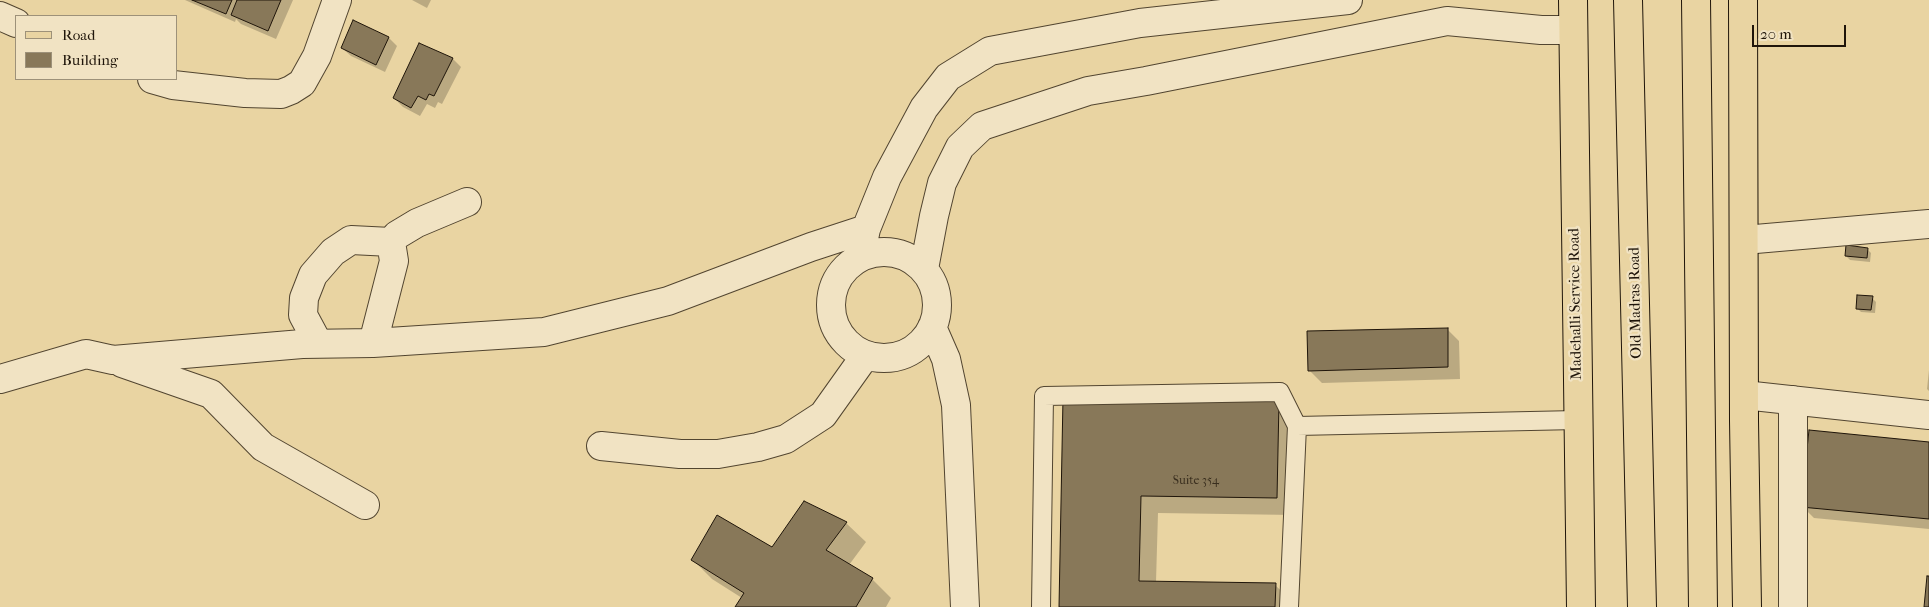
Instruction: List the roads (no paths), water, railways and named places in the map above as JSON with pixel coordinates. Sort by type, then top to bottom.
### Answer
[{"type":"main road","name":"Madehalli Service Road","points":[[1573,0],[1577,420],[1581,607]]},
{"type":"main road","name":"Old Madras Road","points":[[1628,0],[1642,607]]},
{"type":"main road","points":[[1696,0],[1703,607]]},
{"type":"main road","points":[[1744,0],[1744,395],[1747,607]]},
{"type":"street","points":[[156,80],[173,85],[245,93],[281,94],[291,90],[302,83],[316,56],[336,0]]},
{"type":"street","points":[[860,257],[866,229],[887,177],[924,108],[948,77],[990,51],[1140,23],[1348,0]]},
{"type":"street","points":[[0,16],[15,23]]},
{"type":"street","points":[[924,269],[942,183],[960,147],[982,126],[1088,91],[1447,21],[1541,30],[1573,30]]},
{"type":"street","points":[[391,242],[397,235],[417,223],[467,202]]},
{"type":"street","points":[[1744,240],[1929,224]]},
{"type":"street","points":[[113,360],[318,343],[373,343],[544,332],[668,301],[811,247],[866,229]]},
{"type":"street","points":[[318,343],[303,314],[304,298],[313,275],[333,252],[351,240],[391,242]]},
{"type":"street","points":[[373,343],[394,260],[391,242]]},
{"type":"street","points":[[876,252],[894,252],[911,258],[924,269],[934,284],[938,301],[936,319],[928,335],[916,348],[900,356],[882,359],[865,356],[850,347],[837,331],[831,317],[830,299],[836,282],[845,267],[860,257],[876,252]]},
{"type":"street","points":[[932,327],[946,359],[956,404],[964,607]]},
{"type":"street","points":[[0,379],[86,354],[113,360],[211,394],[263,447],[365,505]]},
{"type":"street","points":[[601,446],[680,454],[718,454],[758,447],[786,439],[823,416],[865,356]]},
{"type":"street","points":[[1744,395],[1929,415]]},
{"type":"street","points":[[1792,400],[1793,607]]},
{"type":"lane","points":[[1041,607],[1044,396],[1280,392],[1297,426],[1289,607]]},
{"type":"lane","points":[[1297,426],[1577,420]]}]
